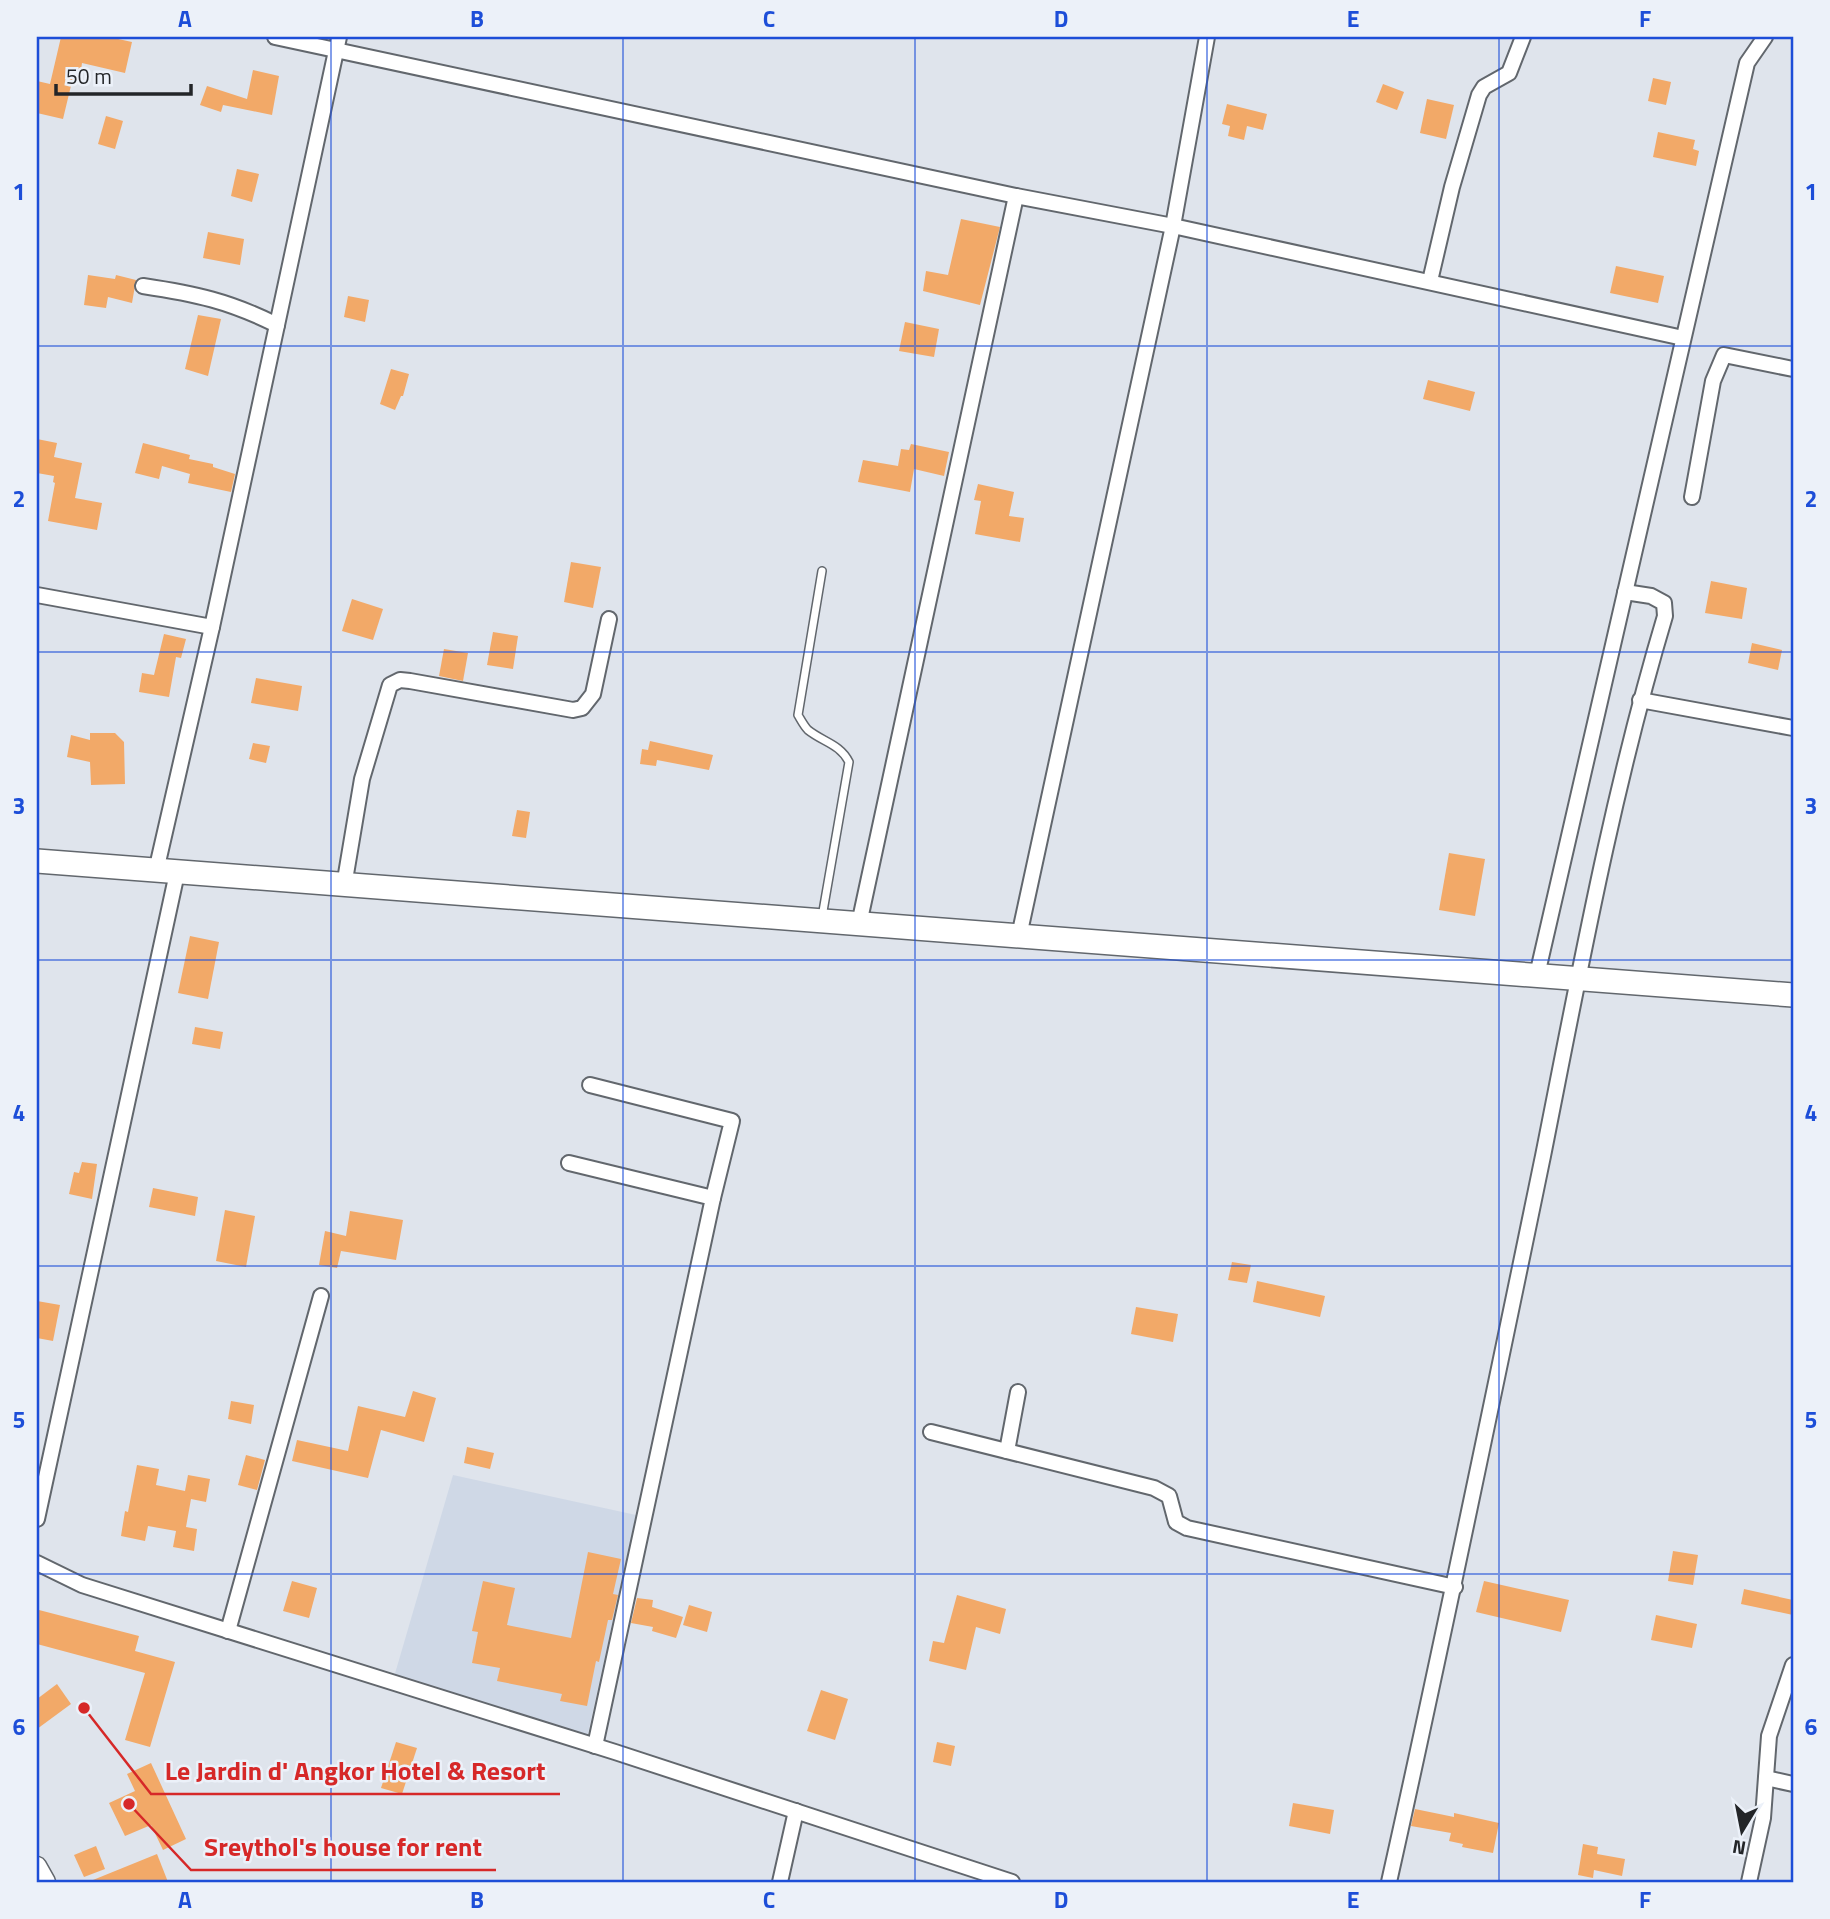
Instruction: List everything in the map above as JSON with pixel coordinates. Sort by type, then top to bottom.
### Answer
[{"type":"highway","points":[[37,861],[1793,995]]},
{"type":"street","points":[[275,37],[337,43],[1016,196],[1173,226],[1683,338]]},
{"type":"street","points":[[1018,936],[1173,226],[1207,37]]},
{"type":"street","points":[[1430,281],[1452,187],[1479,95],[1484,87],[1509,73],[1523,37]]},
{"type":"street","points":[[1537,975],[1747,62],[1765,37]]},
{"type":"street","points":[[37,1519],[212,627],[337,43]]},
{"type":"street","points":[[859,924],[1016,196]]},
{"type":"street","points":[[143,286],[211,298],[235,305],[277,325]]},
{"type":"street","points":[[1692,497],[1713,380],[1724,355],[1793,369]]},
{"type":"street","points":[[1390,1882],[1455,1587],[1579,978],[1640,700],[1665,616],[1664,604],[1651,596],[1625,592]]},
{"type":"street","points":[[37,595],[212,627]]},
{"type":"street","points":[[344,886],[362,779],[390,685],[400,680],[410,681],[573,710],[582,708],[593,694],[609,618]]},
{"type":"street","points":[[1640,700],[1793,727]]},
{"type":"street","points":[[590,1085],[732,1121],[595,1746]]},
{"type":"street","points":[[569,1163],[713,1198]]},
{"type":"street","points":[[228,1631],[321,1296]]},
{"type":"street","points":[[1007,1451],[1018,1392]]},
{"type":"street","points":[[931,1433],[1154,1488],[1169,1496],[1176,1522],[1187,1528],[1455,1587]]},
{"type":"street","points":[[37,1563],[82,1585],[595,1746],[1012,1882]]},
{"type":"street","points":[[1749,1882],[1763,1818],[1769,1736],[1793,1665]]},
{"type":"street","points":[[1766,1778],[1793,1784]]},
{"type":"street","points":[[779,1882],[796,1811]]},
{"type":"street","points":[[37,1866],[46,1882]]},
{"type":"lane","points":[[821,921],[849,762],[845,753],[808,729],[798,715],[822,571]]},
{"type":"shaded area","points":[[453,1475],[636,1515],[587,1738],[394,1677]]},
{"type":"building","points":[[61,37],[109,37],[132,42],[125,73],[82,63],[81,70],[75,69],[63,119],[37,113],[37,81],[50,84]]},
{"type":"building","points":[[253,70],[279,76],[272,115],[223,105],[221,112],[200,105],[207,86],[247,99]]},
{"type":"building","points":[[1653,78],[1671,82],[1666,105],[1648,101]]},
{"type":"building","points":[[1383,84],[1404,92],[1397,110],[1376,102]]},
{"type":"building","points":[[1427,99],[1454,105],[1446,139],[1420,133]]},
{"type":"building","points":[[1227,104],[1267,114],[1263,130],[1247,126],[1244,140],[1228,136],[1230,126],[1222,124]]},
{"type":"building","points":[[106,116],[123,121],[115,149],[98,144]]},
{"type":"building","points":[[1658,132],[1695,140],[1693,149],[1699,151],[1696,166],[1653,157]]},
{"type":"building","points":[[237,169],[259,174],[252,202],[231,196]]},
{"type":"building","points":[[961,219],[1000,227],[980,305],[923,291],[926,271],[948,275]]},
{"type":"building","points":[[208,232],[244,239],[240,265],[203,258]]},
{"type":"building","points":[[1616,266],[1664,276],[1658,303],[1610,293]]},
{"type":"building","points":[[88,275],[115,279],[116,275],[136,280],[132,303],[108,297],[106,308],[84,305]]},
{"type":"building","points":[[348,296],[369,300],[365,322],[344,317]]},
{"type":"building","points":[[198,315],[221,319],[208,376],[185,369]]},
{"type":"building","points":[[905,322],[939,329],[934,357],[899,351]]},
{"type":"building","points":[[391,369],[409,374],[403,396],[395,410],[380,404]]},
{"type":"building","points":[[1428,380],[1475,392],[1470,411],[1423,399]]},
{"type":"building","points":[[37,439],[57,443],[54,457],[82,463],[75,498],[102,503],[97,530],[48,521],[55,483],[54,476],[37,473]]},
{"type":"building","points":[[143,443],[190,455],[189,459],[213,464],[213,467],[235,474],[231,492],[188,483],[190,474],[162,466],[159,479],[135,473]]},
{"type":"building","points":[[911,444],[949,452],[944,476],[914,469],[910,492],[858,482],[863,460],[898,466],[901,449],[909,450]]},
{"type":"building","points":[[978,484],[1014,492],[1009,516],[1024,518],[1020,542],[975,534],[981,501],[974,500]]},
{"type":"building","points":[[571,562],[601,567],[593,608],[564,602]]},
{"type":"building","points":[[1711,581],[1747,588],[1742,619],[1705,613]]},
{"type":"building","points":[[352,599],[383,609],[373,640],[342,631]]},
{"type":"building","points":[[493,632],[518,636],[513,669],[487,665]]},
{"type":"building","points":[[164,634],[186,639],[181,658],[176,657],[169,697],[139,692],[142,673],[154,675]]},
{"type":"building","points":[[1752,643],[1782,650],[1778,670],[1748,663]]},
{"type":"building","points":[[444,649],[468,653],[463,681],[439,676]]},
{"type":"building","points":[[256,678],[302,686],[298,711],[251,703]]},
{"type":"building","points":[[90,733],[115,733],[124,742],[125,784],[91,785],[90,762],[67,757],[71,735],[90,740]]},
{"type":"building","points":[[650,741],[713,755],[709,770],[657,760],[656,766],[640,764],[642,749],[648,750]]},
{"type":"building","points":[[253,743],[270,746],[266,763],[249,759]]},
{"type":"building","points":[[517,810],[530,812],[526,838],[512,836]]},
{"type":"building","points":[[1449,853],[1485,859],[1475,916],[1439,910]]},
{"type":"building","points":[[190,936],[219,942],[208,999],[178,993]]},
{"type":"building","points":[[195,1027],[223,1032],[220,1049],[192,1044]]},
{"type":"building","points":[[82,1162],[97,1164],[92,1199],[69,1194],[74,1172],[79,1173]]},
{"type":"building","points":[[153,1188],[198,1197],[195,1216],[149,1207]]},
{"type":"building","points":[[225,1210],[255,1216],[246,1267],[216,1261]]},
{"type":"building","points":[[350,1211],[403,1220],[396,1260],[341,1251],[337,1268],[319,1265],[325,1231],[346,1236]]},
{"type":"building","points":[[1232,1262],[1251,1265],[1247,1283],[1228,1280]]},
{"type":"building","points":[[1257,1281],[1325,1296],[1320,1317],[1253,1302]]},
{"type":"building","points":[[37,1301],[60,1305],[53,1341],[37,1338]]},
{"type":"building","points":[[1136,1307],[1178,1314],[1173,1342],[1131,1334]]},
{"type":"building","points":[[413,1391],[436,1398],[424,1442],[381,1430],[368,1478],[292,1461],[297,1440],[348,1451],[358,1406],[405,1417]]},
{"type":"building","points":[[231,1401],[254,1405],[251,1424],[228,1419]]},
{"type":"building","points":[[467,1447],[494,1453],[490,1469],[464,1463]]},
{"type":"building","points":[[246,1455],[265,1460],[257,1490],[238,1485]]},
{"type":"building","points":[[137,1465],[159,1469],[156,1485],[185,1491],[188,1475],[210,1479],[206,1502],[191,1499],[186,1527],[197,1529],[194,1551],[173,1547],[176,1531],[148,1526],[145,1541],[121,1536]]},
{"type":"building","points":[[1673,1551],[1698,1555],[1693,1585],[1668,1581]]},
{"type":"building","points":[[588,1552],[621,1559],[613,1594],[618,1595],[612,1620],[608,1620],[599,1662],[596,1661],[587,1706],[560,1701],[562,1694],[497,1681],[500,1668],[472,1663],[478,1632],[472,1631],[483,1581],[515,1588],[507,1625],[571,1638]]},
{"type":"building","points":[[292,1581],[317,1588],[309,1618],[283,1611]]},
{"type":"building","points":[[1484,1581],[1569,1600],[1561,1632],[1476,1612]]},
{"type":"building","points":[[1744,1589],[1793,1600],[1793,1615],[1741,1604]]},
{"type":"building","points":[[957,1595],[1006,1609],[1000,1634],[976,1627],[966,1670],[929,1661],[933,1641],[944,1643]]},
{"type":"building","points":[[637,1598],[653,1600],[652,1607],[683,1617],[676,1638],[652,1631],[653,1627],[631,1623]]},
{"type":"building","points":[[689,1605],[712,1612],[707,1632],[683,1625]]},
{"type":"building","points":[[39,1610],[139,1636],[135,1651],[175,1662],[150,1747],[125,1740],[145,1673],[37,1644]]},
{"type":"building","points":[[1656,1615],[1697,1624],[1692,1648],[1651,1640]]},
{"type":"building","points":[[57,1684],[71,1704],[37,1729],[37,1699]]},
{"type":"building","points":[[821,1690],[848,1699],[835,1740],[807,1731]]},
{"type":"building","points":[[396,1742],[417,1748],[402,1794],[381,1788]]},
{"type":"building","points":[[937,1742],[955,1746],[951,1766],[933,1762]]},
{"type":"building","points":[[151,1763],[186,1839],[163,1850],[151,1825],[125,1836],[109,1803],[135,1791],[127,1774]]},
{"type":"building","points":[[1293,1803],[1334,1810],[1330,1834],[1289,1826]]},
{"type":"building","points":[[1415,1809],[1454,1817],[1454,1813],[1499,1823],[1493,1853],[1462,1847],[1463,1844],[1449,1841],[1451,1833],[1411,1826]]},
{"type":"building","points":[[1583,1844],[1598,1847],[1597,1854],[1625,1859],[1622,1876],[1594,1870],[1593,1878],[1578,1875]]},
{"type":"building","points":[[96,1846],[105,1869],[84,1877],[74,1855]]},
{"type":"building","points":[[157,1854],[168,1882],[88,1882]]},
{"type":"place","name":"Le Jardin d' Angkor Hotel & Resort","points":[[84,1708]]},
{"type":"place","name":"Sreythol's house for rent","points":[[129,1804]]}]
